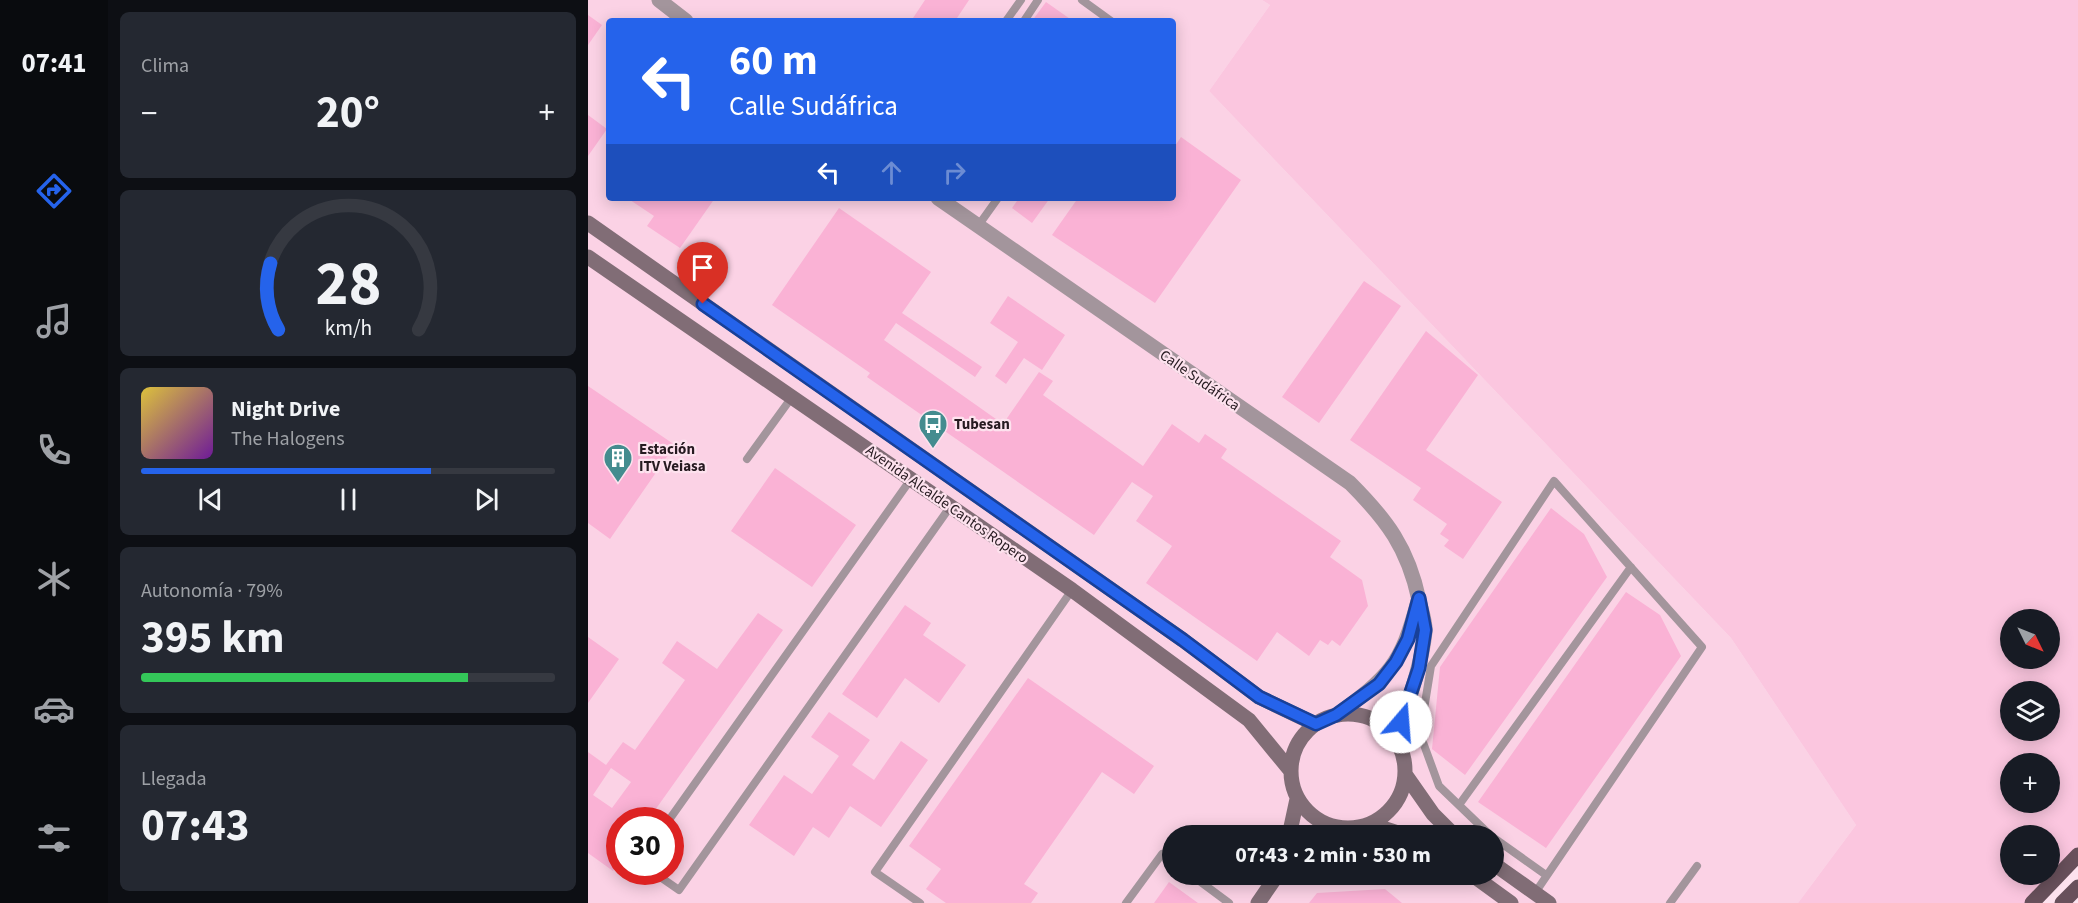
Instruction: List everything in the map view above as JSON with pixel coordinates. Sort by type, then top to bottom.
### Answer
[{"type":"main road","name":"Avenida Alcalde Cantos Ropero","points":[[588,223],[1183,640],[1259,697],[1316,724]]},
{"type":"main road","name":"Avenida Alcalde Cantos Ropero","points":[[588,256],[1072,590],[1249,720],[1290,770]]},
{"type":"main road","points":[[1291,825],[1297,800],[1290,770],[1293,752],[1302,736],[1316,724],[1336,715],[1354,714],[1370,718],[1385,727],[1396,739],[1403,756],[1405,774],[1402,790],[1395,804],[1384,816],[1366,825]]},
{"type":"main road","points":[[1405,774],[1433,814],[1444,825]]},
{"type":"main road","points":[[1297,800],[1309,814],[1326,825]]},
{"type":"main road","points":[[2032,903],[2078,855]]},
{"type":"main road","points":[[1504,871],[1549,903]]},
{"type":"main road","points":[[1258,903],[1270,885]]},
{"type":"main road","points":[[1486,885],[1511,903]]},
{"type":"main road","points":[[2062,903],[2078,887]]},
{"type":"street","points":[[660,0],[682,18]]},
{"type":"street","name":"Calle Sudáfrica","points":[[942,201],[1350,483],[1381,514],[1399,541],[1411,567],[1425,630],[1419,668],[1396,739]]},
{"type":"street","name":"Calle Sudáfrica","points":[[1336,715],[1379,684],[1396,662],[1408,639],[1419,598]]},
{"type":"lane","points":[[1008,18],[1021,0]]},
{"type":"lane","points":[[1026,18],[1038,0]]},
{"type":"lane","points":[[1082,0],[1107,18]]},
{"type":"lane","points":[[978,226],[996,201]]},
{"type":"lane","points":[[747,459],[792,397]]},
{"type":"lane","points":[[678,807],[911,479]]},
{"type":"lane","points":[[1480,825],[1439,786],[1420,734],[1431,666],[1554,481],[1702,647],[1535,893]]},
{"type":"lane","points":[[684,884],[950,507]]},
{"type":"lane","points":[[1459,805],[1631,567]]},
{"type":"lane","points":[[920,903],[874,872],[1072,590]]},
{"type":"lane","points":[[1504,845],[1546,875]]},
{"type":"lane","points":[[1126,903],[1162,854]]},
{"type":"lane","points":[[1670,903],[1697,866]]},
{"type":"lane","points":[[672,885],[680,890],[684,885]]},
{"type":"lane","points":[[1205,885],[1229,903]]},
{"type":"shaded area","points":[[588,0],[1262,0],[1270,5],[1209,91],[1731,638],[1856,825],[1798,903],[588,903]]},
{"type":"shaded area","points":[[1262,0],[2078,0],[2078,848],[2060,867],[2060,825],[2000,825],[2000,885],[2042,885],[2025,903],[1798,903],[1856,825],[1731,638],[1209,91],[1270,5]]},
{"type":"building","points":[[925,0],[969,0],[957,18],[913,18]]},
{"type":"building","points":[[1046,2],[1069,18],[1034,18]]},
{"type":"building","points":[[588,15],[602,25],[588,45]]},
{"type":"building","points":[[588,115],[606,130],[588,156]]},
{"type":"building","points":[[1181,137],[1241,180],[1155,303],[1052,235],[1076,201],[1176,201],[1176,144]]},
{"type":"building","points":[[632,201],[713,201],[680,248],[647,226],[654,216]]},
{"type":"building","points":[[1017,201],[1048,201],[1032,223],[1012,208]]},
{"type":"building","points":[[839,208],[931,272],[902,313],[982,367],[975,377],[896,323],[884,340],[1003,424],[1039,372],[1053,381],[1043,395],[1143,466],[1172,424],[1199,443],[1205,434],[1227,449],[1221,458],[1341,541],[1330,557],[1362,580],[1368,606],[1340,646],[1332,640],[1328,645],[1320,640],[1309,656],[1277,632],[1257,661],[1146,583],[1172,546],[1136,521],[1153,496],[1132,482],[1094,535],[867,377],[870,373],[772,305]]},
{"type":"building","points":[[1364,281],[1401,306],[1319,423],[1282,397]]},
{"type":"building","points":[[1008,296],[1065,335],[1042,370],[1024,358],[1006,384],[995,376],[1018,342],[990,323]]},
{"type":"building","points":[[1426,331],[1478,375],[1426,450],[1502,502],[1463,559],[1444,546],[1449,540],[1440,534],[1447,524],[1413,500],[1421,488],[1350,440]]},
{"type":"building","name":"Estación ITV Veiasa","points":[[588,386],[675,445],[610,539],[588,523]]},
{"type":"building","points":[[775,468],[856,525],[812,587],[731,531]]},
{"type":"building","points":[[1551,508],[1584,534],[1607,577],[1465,775],[1432,749],[1440,667]]},
{"type":"building","points":[[1626,592],[1660,615],[1681,656],[1546,848],[1478,802]]},
{"type":"building","points":[[905,605],[931,623],[923,635],[966,665],[939,703],[905,678],[877,718],[842,694]]},
{"type":"building","points":[[758,613],[783,630],[657,807],[613,807],[631,782],[611,768],[593,795],[611,807],[606,807],[606,866],[588,853],[588,752],[606,765],[623,742],[635,750],[685,680],[662,663],[677,641],[717,669]]},
{"type":"building","points":[[588,637],[619,659],[588,703]]},
{"type":"building","points":[[1028,678],[1154,766],[1134,794],[1102,772],[1024,884],[1038,893],[1031,903],[946,903],[926,889],[941,869],[909,846]]},
{"type":"building","points":[[829,712],[870,740],[852,765],[874,780],[901,741],[928,760],[881,827],[850,806],[829,838],[813,827],[794,856],[749,825],[784,775],[812,794],[839,756],[811,737]]},
{"type":"building","points":[[1167,885],[1173,885],[1198,903],[1154,903]]},
{"type":"building","points":[[1385,889],[1402,903],[1309,903],[1317,893]]},
{"type":"place","name":"Tubesan","points":[[933,450]]},
{"type":"place","name":"Estación ITV Veiasa","points":[[618,484]]},
{"type":"route","points":[[703,304],[1183,640],[1259,697],[1316,724],[1336,715],[1379,684],[1396,662],[1408,639],[1419,598],[1425,630],[1419,668],[1401,722]]}]
